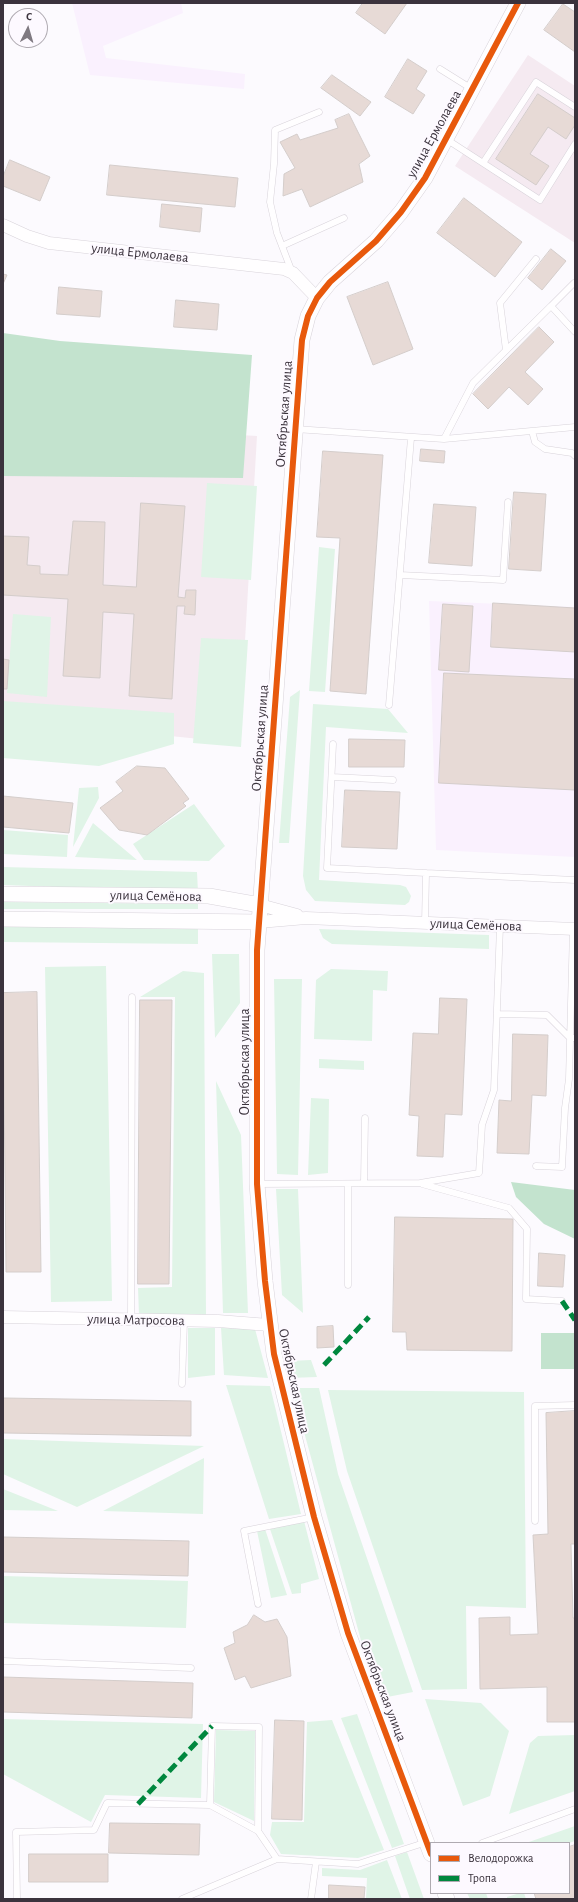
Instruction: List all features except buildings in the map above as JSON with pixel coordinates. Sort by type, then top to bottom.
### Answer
[{"type":"street","name":"улица Ермолаева","points":[[351,262],[376,241],[401,212],[425,178],[518,3]]},
{"type":"street","name":"улица Ермолаева","points":[[3,225],[27,236],[50,243],[284,269],[293,273],[317,298]]},
{"type":"street","name":"Октябрьская улица","points":[[351,262],[330,282],[317,298],[308,316],[302,340],[294,429],[257,950],[257,1184],[269,1325],[280,1382],[314,1517],[348,1633],[429,1848]]},
{"type":"street","name":"улица Семёнова","points":[[3,894],[209,896],[260,905],[306,918]]},
{"type":"street","name":"улица Семёнова","points":[[3,919],[259,922],[306,918],[574,929]]},
{"type":"street","name":"улица Матросова","points":[[3,1317],[218,1321],[269,1325]]},
{"type":"lane","points":[[440,69],[472,89]]},
{"type":"lane","points":[[484,162],[536,82],[575,107]]},
{"type":"lane","points":[[293,273],[272,217],[270,202],[274,164],[275,130],[318,112]]},
{"type":"lane","points":[[446,139],[484,162],[540,200],[575,144]]},
{"type":"lane","points":[[282,246],[344,218]]},
{"type":"lane","points":[[506,350],[500,303],[536,260]]},
{"type":"lane","points":[[444,439],[473,383],[574,283]]},
{"type":"lane","points":[[551,306],[575,332]]},
{"type":"lane","points":[[294,429],[444,439],[575,427]]},
{"type":"lane","points":[[532,431],[534,442],[545,449],[572,453],[575,456]]},
{"type":"lane","points":[[389,705],[411,438]]},
{"type":"lane","points":[[400,575],[503,580],[508,502]]},
{"type":"lane","points":[[333,744],[327,868],[575,880]]},
{"type":"lane","points":[[332,777],[393,780]]},
{"type":"lane","points":[[425,924],[426,873]]},
{"type":"lane","points":[[257,1184],[420,1183],[479,1173],[482,1125],[494,1090],[500,926]]},
{"type":"lane","points":[[536,1166],[562,1166],[565,1108],[572,1038],[574,929]]},
{"type":"lane","points":[[131,1319],[132,997]]},
{"type":"lane","points":[[497,1014],[547,1015],[572,1038]]},
{"type":"lane","points":[[569,1079],[575,1083]]},
{"type":"lane","points":[[364,1184],[365,1118]]},
{"type":"lane","points":[[420,1183],[509,1208],[527,1229],[526,1299],[562,1301]]},
{"type":"lane","points":[[348,1184],[348,1285]]},
{"type":"lane","points":[[182,1384],[184,1321]]},
{"type":"lane","points":[[535,1521],[535,1406],[575,1405]]},
{"type":"lane","points":[[258,1604],[244,1531],[314,1517]]},
{"type":"lane","points":[[3,1661],[191,1668]]},
{"type":"lane","points":[[210,1806],[212,1726],[259,1727],[258,1831]]},
{"type":"lane","points":[[17,1899],[16,1832],[94,1830],[107,1803],[210,1806],[258,1831],[277,1859]]},
{"type":"lane","points":[[485,1842],[575,1809]]},
{"type":"lane","points":[[182,1899],[277,1859],[358,1864],[429,1848]]},
{"type":"lane","points":[[311,1899],[316,1862]]},
{"type":"shaded area","points":[[72,3],[181,3],[183,13],[103,46],[106,58],[245,74],[244,89],[90,75]]},
{"type":"shaded area","points":[[528,55],[575,86],[575,243],[455,166]]},
{"type":"shaded area","points":[[7,421],[257,436],[239,743],[3,719],[3,422]]},
{"type":"shaded area","points":[[429,601],[575,607],[575,857],[436,850]]},
{"type":"green space","points":[[3,333],[60,341],[252,355],[243,478],[3,476]]},
{"type":"green space","points":[[207,483],[257,486],[251,580],[201,577]]},
{"type":"green space","points":[[319,547],[335,549],[325,692],[309,691]]},
{"type":"green space","points":[[13,614],[51,617],[47,697],[7,693]]},
{"type":"green space","points":[[201,638],[248,640],[241,747],[193,743]]},
{"type":"green space","points":[[300,690],[289,843],[279,843],[290,697]]},
{"type":"green space","points":[[3,701],[174,713],[174,744],[99,766],[3,758]]},
{"type":"green space","points":[[313,704],[388,709],[408,733],[326,727],[319,880],[400,885],[406,887],[411,896],[409,902],[405,905],[315,901],[306,890],[303,876]]},
{"type":"green space","points":[[98,787],[99,798],[73,847],[79,788]]},
{"type":"green space","points":[[194,804],[225,846],[209,861],[144,860],[133,844]]},
{"type":"green space","points":[[93,823],[137,860],[75,857]]},
{"type":"green space","points":[[3,830],[68,835],[67,857],[3,854]]},
{"type":"green space","points":[[3,867],[197,872],[198,892],[3,885]]},
{"type":"green space","points":[[3,902],[198,904],[198,909],[3,909]]},
{"type":"green space","points":[[3,922],[198,928],[198,944],[3,942]]},
{"type":"green space","points":[[319,929],[489,935],[489,949],[332,944],[323,938]]},
{"type":"green space","points":[[212,954],[239,954],[240,1003],[215,1038]]},
{"type":"green space","points":[[106,966],[112,1301],[51,1302],[45,967]]},
{"type":"green space","points":[[331,969],[388,971],[387,991],[373,990],[372,1041],[314,1039],[316,980]]},
{"type":"green space","points":[[183,971],[204,973],[206,1317],[139,1315],[138,1288],[172,1287],[175,997],[140,997]]},
{"type":"green space","points":[[274,979],[302,979],[298,1175],[277,1174]]},
{"type":"green space","points":[[319,1059],[364,1061],[364,1070],[319,1068]]},
{"type":"green space","points":[[216,1081],[241,1135],[248,1313],[223,1313]]},
{"type":"green space","points":[[311,1098],[329,1099],[328,1173],[308,1175]]},
{"type":"green space","points":[[511,1182],[575,1190],[575,1239],[544,1224],[516,1197]]},
{"type":"green space","points":[[276,1189],[298,1189],[303,1313],[282,1295]]},
{"type":"green space","points":[[188,1328],[215,1328],[215,1375],[188,1378]]},
{"type":"green space","points":[[221,1328],[255,1329],[268,1378],[224,1375]]},
{"type":"green space","points":[[541,1333],[575,1333],[575,1369],[541,1369]]},
{"type":"green space","points":[[311,1360],[317,1377],[289,1378],[288,1361]]},
{"type":"green space","points":[[226,1385],[270,1386],[301,1514],[269,1519]]},
{"type":"green space","points":[[292,1388],[319,1388],[338,1474],[413,1692],[377,1699]]},
{"type":"green space","points":[[328,1390],[524,1392],[526,1608],[466,1606],[467,1689],[422,1690],[347,1471]]},
{"type":"green space","points":[[3,1439],[204,1446],[77,1507],[3,1474]]},
{"type":"green space","points":[[204,1458],[203,1514],[103,1511]]},
{"type":"green space","points":[[3,1489],[58,1511],[3,1510]]},
{"type":"green space","points":[[304,1521],[319,1579],[301,1584],[301,1593],[292,1594],[270,1529]]},
{"type":"green space","points":[[265,1529],[287,1595],[271,1598],[257,1531]]},
{"type":"green space","points":[[3,1576],[188,1581],[186,1628],[3,1623]]},
{"type":"green space","points":[[425,1699],[481,1703],[509,1731],[490,1796],[463,1806]]},
{"type":"green space","points":[[357,1714],[404,1844],[392,1848],[341,1718]]},
{"type":"green space","points":[[3,1719],[203,1724],[201,1798],[105,1795],[91,1822],[3,1774]]},
{"type":"green space","points":[[332,1720],[384,1850],[358,1858],[281,1854],[270,1835],[272,1822],[304,1822],[307,1722]]},
{"type":"green space","points":[[216,1730],[255,1731],[254,1821],[214,1802]]},
{"type":"green space","points":[[575,1735],[575,1791],[509,1814],[530,1743],[538,1736]]},
{"type":"green space","points":[[575,1826],[575,1841],[570,1843],[529,1842]]},
{"type":"green space","points":[[407,1852],[424,1899],[410,1899],[395,1856]]},
{"type":"green space","points":[[387,1860],[402,1899],[366,1899],[367,1878],[322,1876],[322,1868],[360,1870]]},
{"type":"green space","points":[[468,1894],[486,1894],[488,1899],[470,1899]]},
{"type":"green space","points":[[517,1894],[524,1894],[526,1899],[507,1899],[507,1897]]},
{"type":"marked path","points":[[562,1301],[575,1320]]},
{"type":"marked path","points":[[324,1365],[369,1317]]},
{"type":"marked path","points":[[138,1804],[212,1726]]},
{"type":"cycle path","points":[[430,1851],[348,1633],[314,1517],[274,1354],[265,1281],[257,1184],[257,950],[302,340],[308,316],[317,298],[330,282],[376,241],[401,212],[425,178],[518,3]]}]
